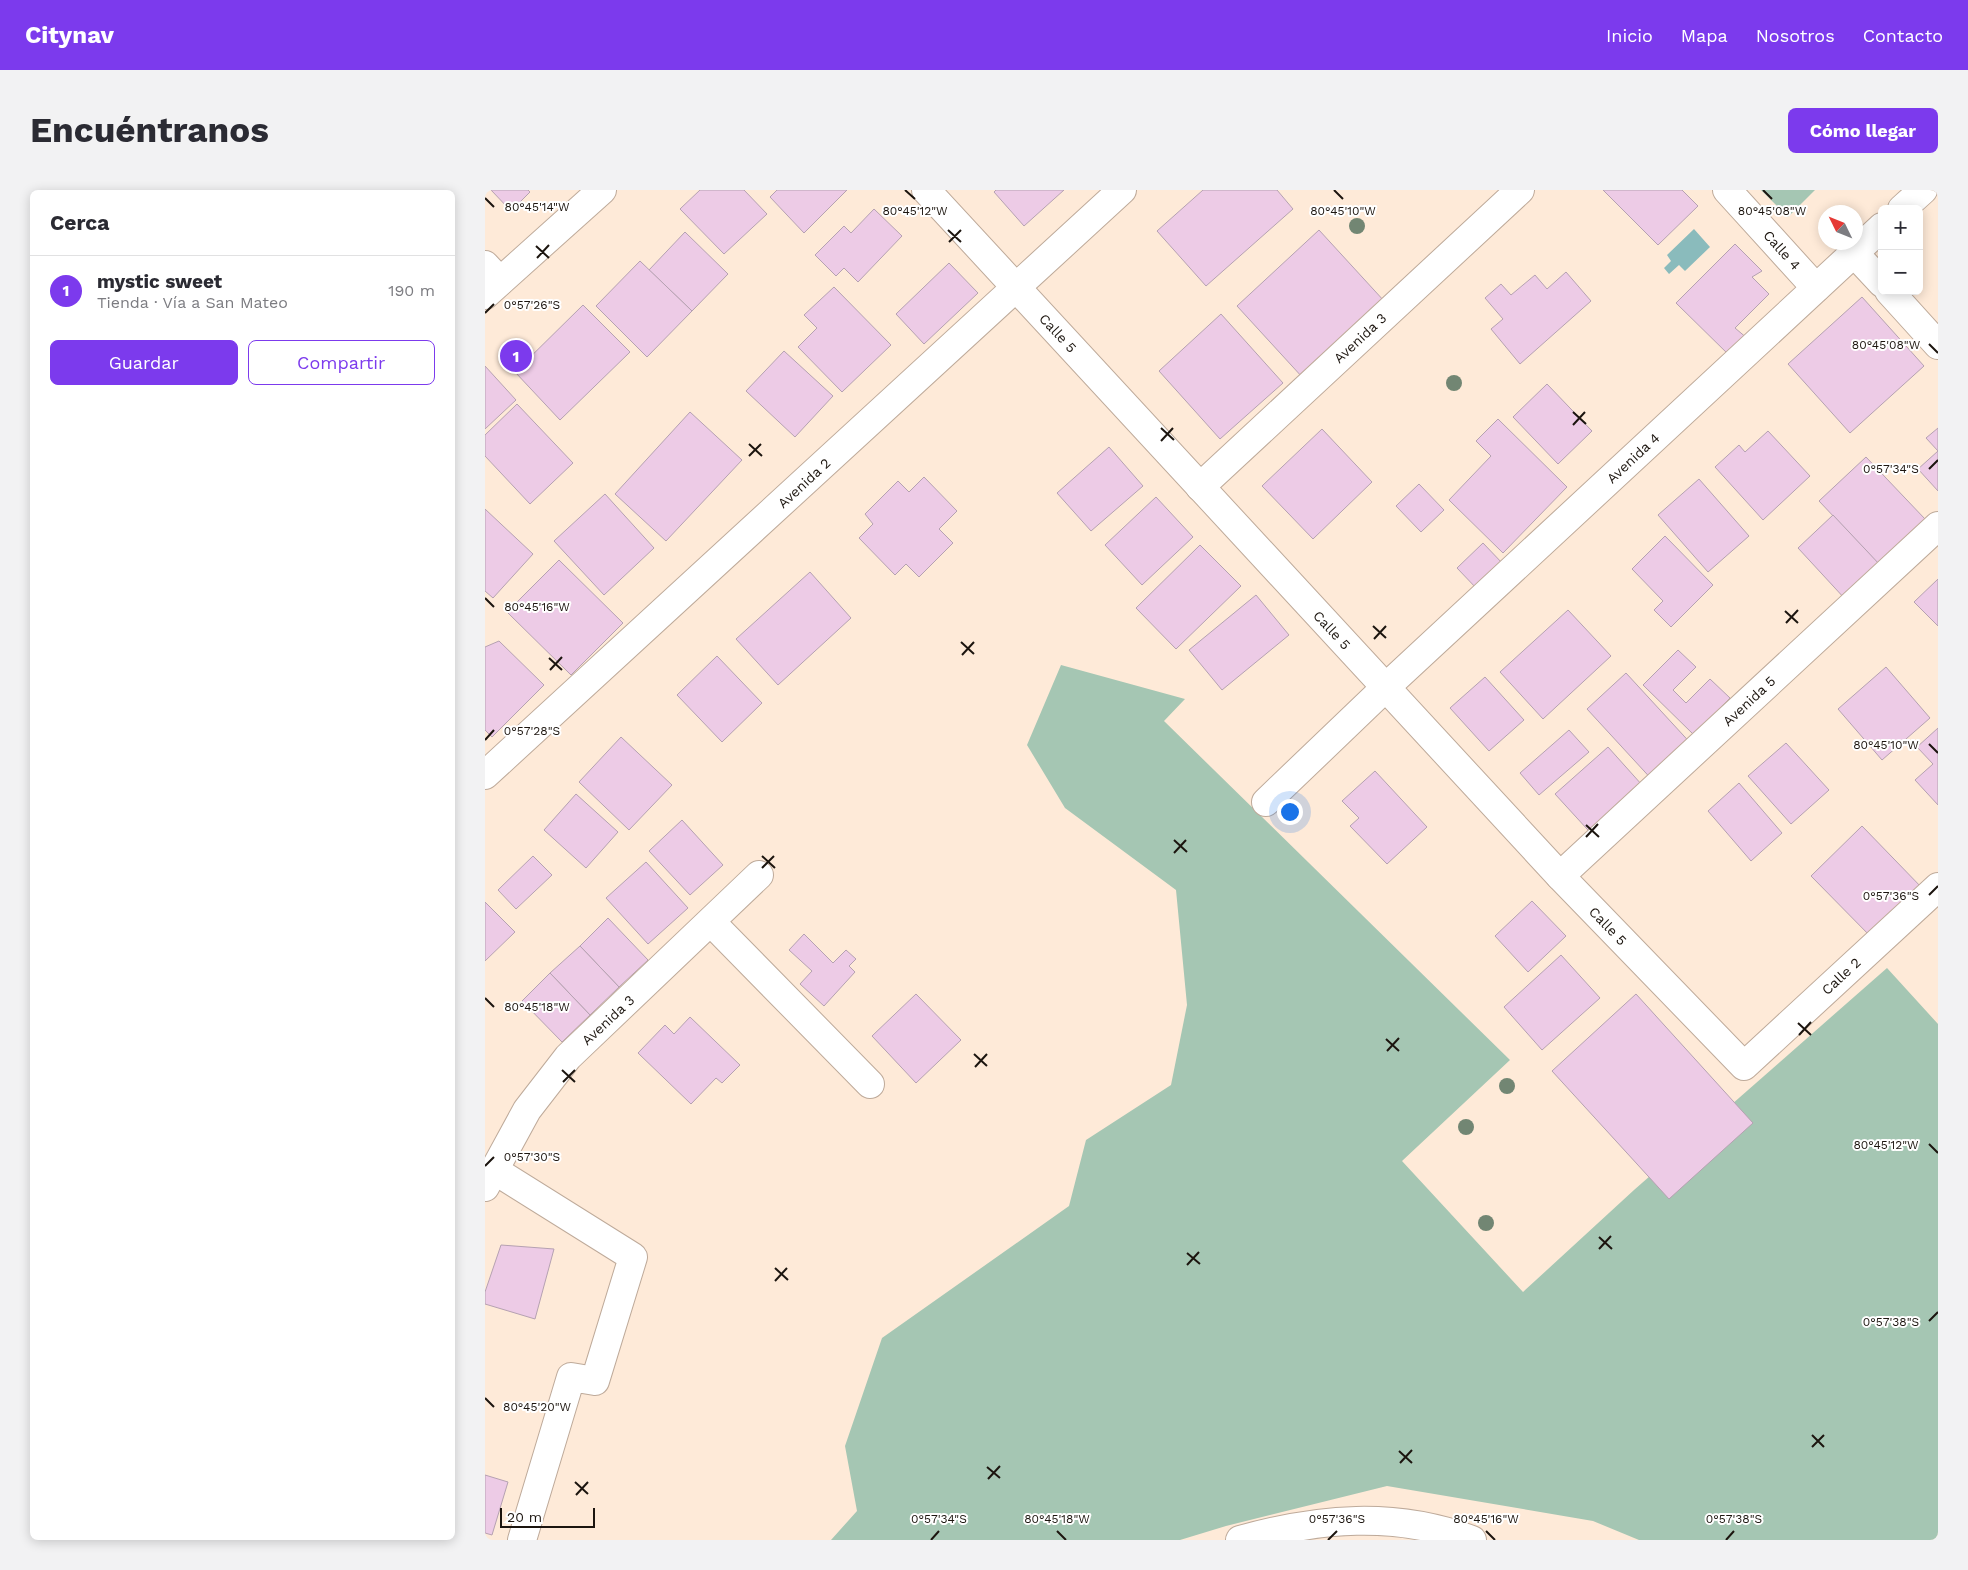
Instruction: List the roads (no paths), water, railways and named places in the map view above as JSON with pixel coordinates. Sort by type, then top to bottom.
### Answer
[{"type":"street","points":[[490,281],[602,190]]},
{"type":"street","name":"Calle 5","points":[[926,190],[1560,876],[1744,1066]]},
{"type":"street","name":"Avenida 2","points":[[485,775],[1122,190]]},
{"type":"street","name":"Avenida 3","points":[[1200,486],[1520,190]]},
{"type":"street","name":"Calle 4","points":[[1727,190],[1816,288]]},
{"type":"street","points":[[1906,205],[1923,190]]},
{"type":"street","name":"Avenida 4","points":[[1266,802],[1385,688],[1878,232]]},
{"type":"street","points":[[1854,253],[1878,279]]},
{"type":"street","points":[[1893,295],[1938,345]]},
{"type":"street","name":"Avenida 5","points":[[1560,876],[1938,526]]},
{"type":"street","name":"Avenida 3","points":[[490,1179],[527,1110],[568,1057],[759,875]]},
{"type":"street","name":"Calle 2","points":[[1744,1066],[1938,887]]},
{"type":"street","points":[[711,922],[870,1084]]},
{"type":"street","points":[[490,1179],[633,1257],[595,1381],[571,1377],[522,1540]]},
{"type":"street","points":[[1240,1540],[1270,1532],[1325,1522],[1371,1521],[1409,1523],[1449,1531],[1472,1540]]},
{"type":"water","points":[[1694,229],[1710,247],[1685,271],[1679,265],[1669,274],[1664,268],[1671,261],[1667,255]]},
{"type":"place","name":"mystic sweet","points":[[516,356]]}]
